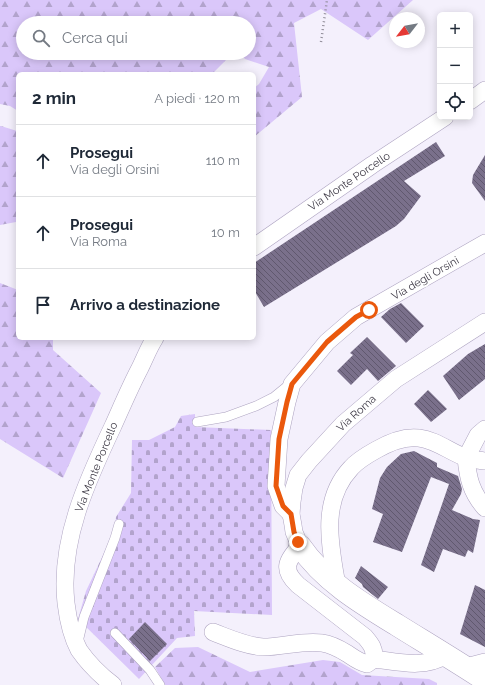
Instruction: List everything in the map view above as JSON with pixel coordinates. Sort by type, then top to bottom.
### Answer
[{"type":"street","points":[[473,99],[485,90]]},
{"type":"street","name":"Via Monte Porcello","points":[[256,246],[372,165],[440,120]]},
{"type":"street","name":"Via degli Orsini","points":[[291,514],[283,506],[276,486],[279,439],[292,384],[327,342],[356,317],[485,243]]},
{"type":"street","name":"Via Roma","points":[[300,546],[294,532],[291,514],[294,488],[301,470],[343,424],[396,378],[485,322]]},
{"type":"street","name":"Via Monte Porcello","points":[[112,685],[84,657],[70,630],[65,597],[65,571],[72,533],[81,500],[132,384],[154,340]]},
{"type":"street","points":[[485,429],[478,435],[466,458],[471,485],[477,498],[485,508]]},
{"type":"street","points":[[337,585],[330,543],[330,518],[332,503],[337,489],[352,467],[363,458],[382,447],[398,440],[409,438],[420,438],[430,441],[466,458],[485,462]]},
{"type":"street","points":[[374,659],[375,653],[373,647],[365,637],[292,579],[288,570],[288,563],[300,546],[316,567],[337,585],[372,610],[446,656],[475,665],[485,680]]},
{"type":"street","points":[[213,632],[247,644],[263,647],[315,642],[323,643],[340,649],[358,661],[367,664],[374,659],[420,664],[433,662],[446,656]]},
{"type":"lane","points":[[198,422],[226,417],[256,406],[274,397],[292,384]]},
{"type":"lane","points":[[77,646],[84,617],[116,538],[119,524]]},
{"type":"lane","points":[[115,633],[150,670],[160,685]]},
{"type":"path","points":[[321,42],[327,0]]},
{"type":"green space","points":[[0,0],[413,0],[400,12],[389,12],[389,21],[368,40],[321,9],[294,23],[302,97],[256,135],[256,86],[269,67],[248,60],[256,60],[256,16],[16,16],[16,60],[226,60],[214,72],[16,72],[16,110],[10,106],[0,104]]},
{"type":"green space","points":[[0,126],[16,131],[16,222],[0,225]]},
{"type":"green space","points":[[0,283],[16,289],[16,340],[53,340],[53,350],[101,393],[63,478],[0,439]]},
{"type":"green space","points":[[195,414],[195,427],[271,430],[272,615],[194,611],[195,636],[177,638],[139,679],[78,619],[86,591],[115,530],[116,517],[131,493],[132,440],[149,440],[175,427],[181,416]]},
{"type":"green space","points":[[198,647],[250,672],[323,660],[340,662],[362,675],[429,679],[437,683],[437,685],[165,685],[155,667],[175,648]]},
{"type":"building","points":[[436,142],[445,156],[404,181],[421,196],[404,219],[396,226],[264,307],[256,293],[256,262]]},
{"type":"building","points":[[485,155],[485,201],[472,183],[473,175]]},
{"type":"building","points":[[401,303],[424,326],[406,343],[381,317],[390,309]]},
{"type":"building","points":[[367,337],[396,366],[378,381],[367,369],[351,385],[337,371],[353,355],[350,353]]},
{"type":"building","points":[[485,344],[485,379],[459,400],[443,376],[468,354]]},
{"type":"building","points":[[428,390],[447,409],[431,422],[414,404]]},
{"type":"building","points":[[414,451],[437,463],[437,467],[458,476],[462,489],[461,494],[452,510],[473,519],[480,520],[473,553],[468,550],[465,557],[443,549],[434,572],[421,565],[449,484],[431,477],[402,552],[373,542],[383,514],[372,509],[380,478],[387,467],[401,454]]},
{"type":"building","points":[[361,566],[388,587],[378,599],[363,587],[362,584],[355,578]]},
{"type":"building","points":[[475,585],[485,590],[485,647],[460,634]]},
{"type":"building","points":[[145,622],[167,644],[150,661],[129,639]]},
{"type":"route","points":[[298,542],[294,532],[291,514],[283,506],[276,486],[279,439],[292,384],[327,342],[356,317],[369,310]]}]
